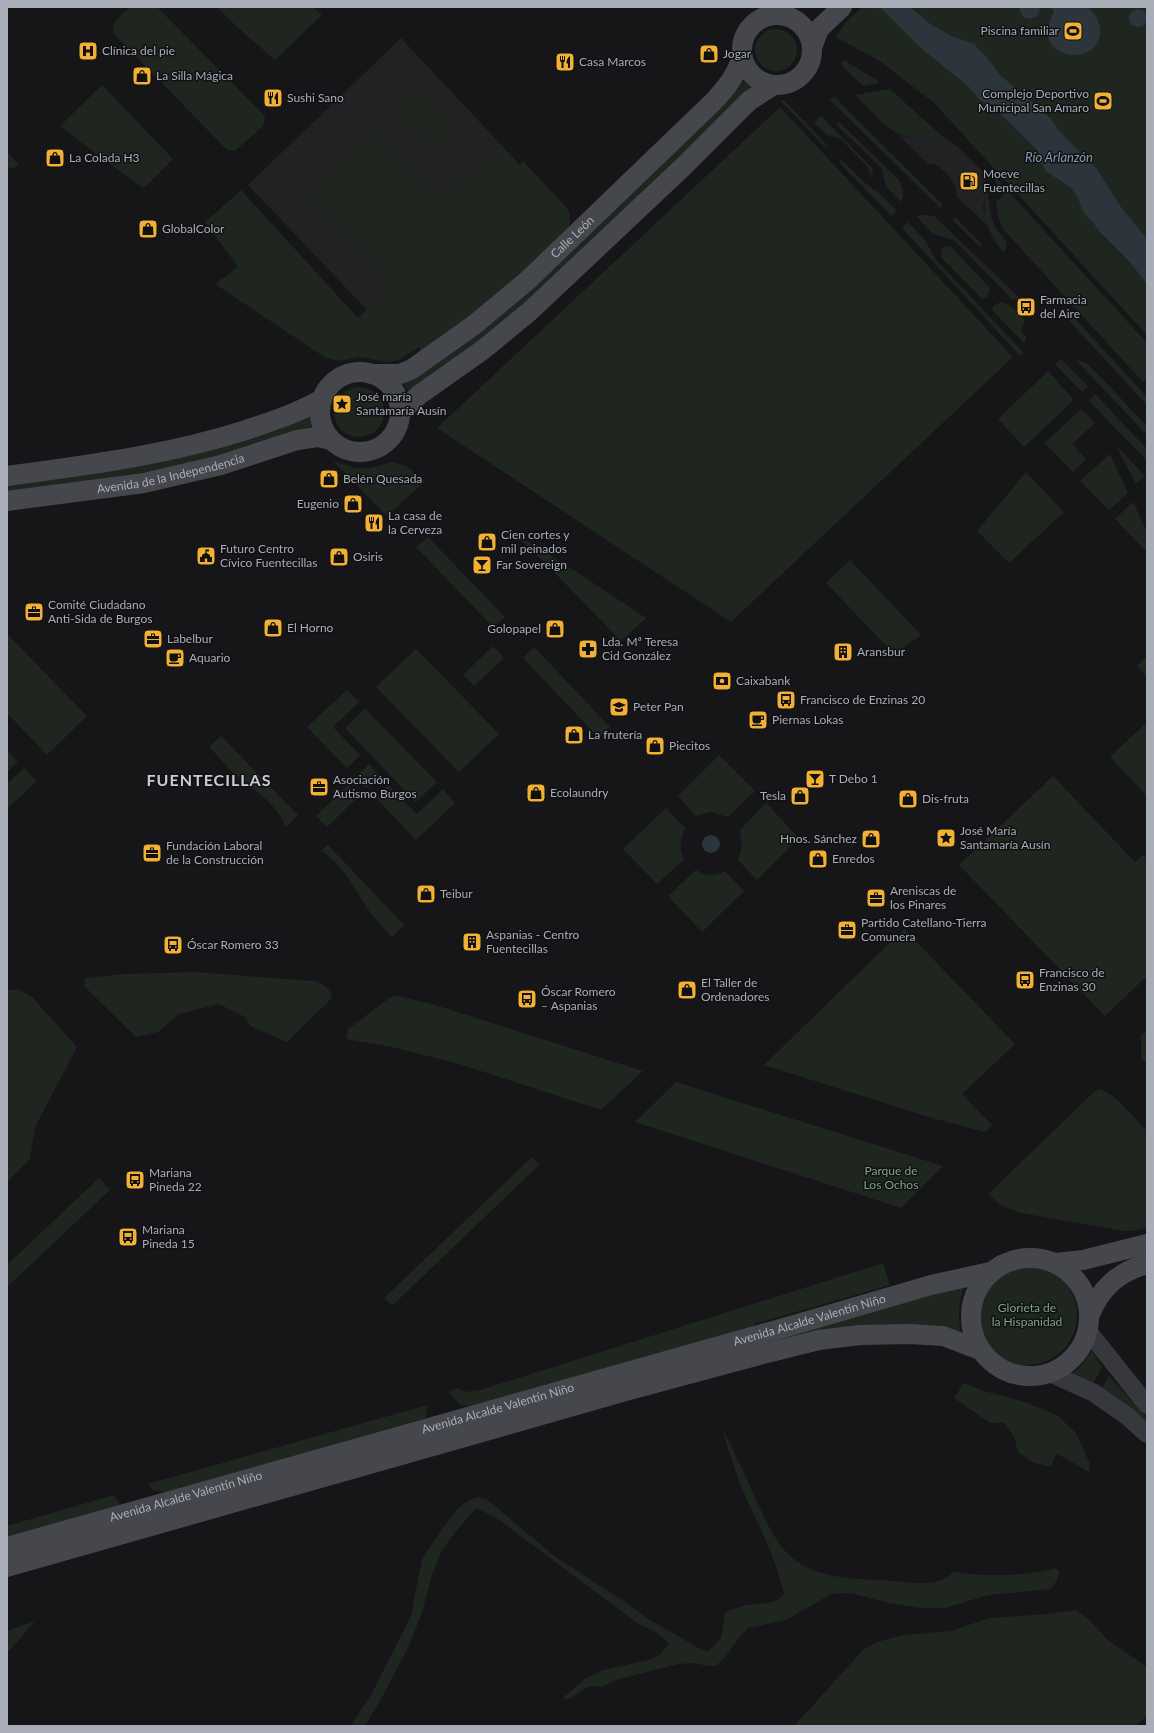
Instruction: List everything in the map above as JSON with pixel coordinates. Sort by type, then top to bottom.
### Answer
[{"type":"main road","points":[[821,15],[820,29],[813,45],[811,62],[802,77],[785,85],[772,86],[753,76],[746,67],[742,57],[743,39],[755,23],[767,16],[805,17],[821,15],[842,7]]},
{"type":"main road","points":[[785,16],[798,22],[806,29],[813,45]]},
{"type":"main road","name":"Calle León","points":[[371,374],[400,374],[412,369],[474,325],[528,280],[713,102],[737,73],[742,57]]},
{"type":"main road","name":"Calle León","points":[[400,413],[419,395],[484,349],[529,312],[684,166],[749,102],[772,86]]},
{"type":"main road","points":[[356,372],[371,374],[385,381],[394,393],[400,413],[395,430],[387,440],[377,448],[354,451],[345,449],[331,440],[323,428],[320,413],[322,399],[328,387],[342,376],[356,372]]},
{"type":"main road","name":"Avenida de la Independencia","points":[[7,476],[129,459],[180,449],[283,418],[307,408],[322,399]]},
{"type":"main road","name":"Avenida de la Independencia","points":[[7,501],[144,483],[221,465],[296,440],[314,437],[331,440]]},
{"type":"main road","points":[[1056,1263],[1083,1260],[1147,1244]]},
{"type":"main road","points":[[1089,1324],[1088,1302],[1082,1288],[1074,1276],[1056,1263],[1045,1259],[1025,1257],[1006,1262],[990,1272],[979,1285],[972,1301],[970,1318],[972,1334],[980,1350],[990,1362],[1004,1370],[1019,1375],[1035,1376],[1050,1373],[1063,1366],[1074,1357],[1083,1345],[1098,1297],[1111,1282],[1133,1268],[1147,1264]]},
{"type":"main road","name":"Avenida Alcalde Valentín Niño","points":[[7,1547],[772,1332],[931,1285],[990,1272]]},
{"type":"main road","name":"Avenida Alcalde Valentín Niño","points":[[7,1567],[634,1389],[819,1340],[860,1335],[909,1334],[944,1336],[980,1350]]},
{"type":"street","points":[[1089,1324],[1147,1405]]},
{"type":"street","points":[[1050,1373],[1094,1393],[1127,1416],[1147,1434]]},
{"type":"shaded area","points":[[401,38],[520,165],[367,310],[248,185]]},
{"type":"shaded area","name":"Moeve Fuentecillas","points":[[897,134],[907,138],[933,139],[943,137],[957,146],[982,171],[987,187],[983,208],[989,227],[957,197],[955,186],[949,176],[938,166],[928,164]]},
{"type":"green space","points":[[130,7],[157,7],[264,115],[265,119],[263,126],[235,151],[227,150],[114,34],[113,30],[115,22]]},
{"type":"green space","points":[[217,7],[312,7],[322,15],[275,60]]},
{"type":"green space","points":[[862,7],[1147,7],[1147,335],[934,103],[881,62],[836,37],[847,21]]},
{"type":"green space","points":[[776,29],[791,35],[797,50],[791,65],[776,71],[761,65],[755,50],[761,35]]},
{"type":"green space","points":[[844,60],[879,83],[863,86],[843,67],[841,62]]},
{"type":"green space","points":[[743,81],[753,89],[490,335],[410,393],[402,382],[728,99]]},
{"type":"green space","points":[[102,85],[173,159],[144,188],[60,126]]},
{"type":"green space","points":[[890,89],[943,137],[914,139],[903,135],[883,123],[855,95]]},
{"type":"green space","points":[[416,90],[454,130],[431,152],[425,146],[431,141],[424,133],[418,138],[393,112]]},
{"type":"green space","points":[[834,96],[942,204],[941,209],[830,100]]},
{"type":"green space","points":[[780,100],[784,100],[828,146],[826,148]]},
{"type":"green space","points":[[780,107],[1013,357],[731,622],[437,428]]},
{"type":"green space","points":[[821,116],[873,169],[872,176],[866,165],[841,139],[827,135],[814,122]]},
{"type":"green space","points":[[839,122],[899,180],[903,191],[902,203],[886,186],[882,169],[836,124]]},
{"type":"green space","points":[[374,130],[440,200],[501,145],[520,165],[523,161],[568,209],[570,224],[566,233],[473,317],[422,352],[419,347],[399,360],[388,362],[360,357],[339,361],[326,358],[215,284],[238,267],[205,222],[241,190],[358,318],[393,285],[307,194]]},
{"type":"green space","points":[[7,152],[18,163],[16,167],[11,169],[7,166]]},
{"type":"green space","points":[[841,159],[865,183],[879,193],[897,211],[891,216],[839,162]]},
{"type":"green space","points":[[989,170],[1147,343],[1147,380],[1142,381],[1003,229],[999,219],[996,202],[1003,195]]},
{"type":"green space","points":[[987,187],[991,215],[995,227],[1007,243],[1004,253],[993,238],[987,222],[985,213],[985,196]]},
{"type":"green space","points":[[916,216],[934,216],[1022,300],[1012,299],[955,241],[932,233]]},
{"type":"green space","points":[[955,217],[982,244],[982,246],[980,247],[953,220]]},
{"type":"green space","points":[[908,222],[925,240],[936,260],[1024,353],[1020,356],[902,228]]},
{"type":"green space","points":[[950,246],[990,288],[988,296],[982,299],[941,257],[942,248]]},
{"type":"green space","points":[[1000,302],[1011,306],[1025,320],[1021,331],[1026,337],[1025,342],[1023,342],[993,311],[993,307]]},
{"type":"green space","points":[[1066,309],[1147,397],[1146,404],[1062,313]]},
{"type":"green space","points":[[1061,359],[1088,386],[1082,392],[1055,364]]},
{"type":"green space","points":[[1075,359],[1088,364],[1147,426],[1147,435]]},
{"type":"green space","points":[[1048,371],[1074,400],[1024,447],[998,419]]},
{"type":"green space","points":[[364,387],[369,388],[377,394],[383,402],[383,422],[377,430],[369,436],[354,437],[349,436],[341,430],[335,422],[334,407],[335,402],[341,394],[349,388]]},
{"type":"green space","points":[[1095,394],[1147,449],[1147,461],[1089,401]]},
{"type":"green space","points":[[1081,409],[1095,423],[1072,444],[1086,459],[1073,472],[1045,443]]},
{"type":"green space","points":[[310,416],[313,427],[208,459],[161,470],[7,492],[7,483]]},
{"type":"green space","points":[[1116,445],[1145,476],[1136,484]]},
{"type":"green space","points":[[1110,454],[1128,493],[1109,510],[1080,481]]},
{"type":"green space","points":[[333,461],[356,468],[369,468],[393,462],[406,466],[425,481],[387,516]]},
{"type":"green space","points":[[1026,472],[1064,512],[1009,563],[977,531]]},
{"type":"green space","points":[[1133,502],[1145,528],[1147,529],[1147,552],[1115,519]]},
{"type":"green space","points":[[512,532],[563,563],[646,618],[621,641],[553,571]]},
{"type":"green space","points":[[428,537],[505,617],[493,627],[416,547]]},
{"type":"green space","points":[[850,560],[921,635],[894,654],[826,583]]},
{"type":"green space","points":[[7,634],[87,716],[47,755],[7,713]]},
{"type":"green space","points":[[493,646],[504,658],[474,686],[463,675]]},
{"type":"green space","points":[[534,647],[610,727],[599,738],[523,658]]},
{"type":"green space","points":[[416,649],[499,734],[459,772],[376,687]]},
{"type":"green space","points":[[1147,656],[1147,677],[1137,666]]},
{"type":"green space","points":[[347,690],[359,702],[333,727],[360,755],[347,768],[307,727]]},
{"type":"green space","points":[[365,709],[437,782],[416,802],[345,728]]},
{"type":"green space","points":[[1147,722],[1147,796],[1110,757]]},
{"type":"green space","points":[[221,736],[298,815],[286,827],[282,818],[271,804],[233,773],[209,747]]},
{"type":"green space","points":[[7,750],[18,762],[7,772]]},
{"type":"green space","points":[[719,755],[755,791],[728,817],[711,812],[696,816],[678,796]]},
{"type":"green space","points":[[369,764],[380,776],[367,788],[356,777]]},
{"type":"green space","points":[[24,768],[37,781],[7,809],[7,784]]},
{"type":"green space","points":[[1053,776],[1135,862],[1143,855],[1147,859],[1147,976],[1105,1016],[959,865]]},
{"type":"green space","points":[[348,785],[359,796],[327,827],[316,816]]},
{"type":"green space","points":[[388,785],[417,814],[443,789],[455,803],[416,840],[376,798]]},
{"type":"green space","points":[[766,803],[799,838],[757,880],[738,860],[742,846],[740,830]]},
{"type":"green space","points":[[666,808],[685,828],[681,844],[681,851],[684,859],[657,884],[623,849]]},
{"type":"green space","points":[[328,845],[404,925],[392,937],[367,908],[344,872],[330,857],[321,851]]},
{"type":"green space","points":[[696,870],[710,875],[725,871],[744,891],[702,932],[668,896]]},
{"type":"green space","points":[[904,929],[1015,1044],[962,1094],[992,1125],[985,1132],[932,1118],[764,1065]]},
{"type":"green space","points":[[195,972],[318,982],[324,985],[332,994],[330,1000],[287,1042],[250,1026],[245,1017],[219,1004],[179,1014],[158,1032],[136,1037],[84,986],[85,978],[125,974]]},
{"type":"green space","points":[[18,989],[32,997],[77,1047],[35,1127],[30,1159],[7,1182],[7,991]]},
{"type":"green space","points":[[392,996],[432,1004],[643,1071],[601,1110],[459,1064],[392,1047],[346,1039],[348,1029]]},
{"type":"green space","points":[[1147,1030],[1147,1064],[1141,1058],[1141,1036]]},
{"type":"green space","name":"Parque de Los Ochos","points":[[676,1082],[943,1166],[901,1208],[635,1122]]},
{"type":"green space","points":[[1099,1089],[1105,1091],[1118,1101],[1147,1131],[1147,1228],[1123,1231],[1021,1213],[1002,1206],[988,1194],[1094,1092]]},
{"type":"green space","points":[[532,1157],[539,1165],[392,1306],[384,1298]]},
{"type":"green space","points":[[99,1178],[110,1190],[7,1287],[7,1265]]},
{"type":"green space","points":[[883,1263],[890,1285],[754,1324],[755,1328],[473,1407],[459,1404],[449,1392],[456,1388],[468,1392],[480,1390]]},
{"type":"green space","name":"Glorieta de la Hispanidad","points":[[1027,1265],[1046,1269],[1062,1280],[1073,1296],[1077,1315],[1073,1334],[1062,1350],[1046,1361],[1027,1365],[1008,1361],[992,1350],[981,1334],[977,1315],[981,1296],[992,1280],[1008,1269]]},
{"type":"green space","points":[[965,1283],[959,1308],[961,1333],[914,1326],[7,1556]]},
{"type":"green space","points":[[1092,1351],[1102,1367],[1093,1384],[1070,1374],[1078,1369]]},
{"type":"green space","points":[[1109,1376],[1147,1418],[1147,1426],[1101,1390]]},
{"type":"green space","points":[[964,1383],[984,1391],[1022,1401],[1057,1415],[1076,1433],[1090,1464],[1089,1472],[1056,1453],[1051,1467],[1032,1462],[1018,1452],[1014,1436],[1004,1423],[990,1423],[954,1398]]},
{"type":"green space","points":[[427,1405],[426,1418],[166,1493],[152,1490],[148,1484]]},
{"type":"green space","points":[[722,1428],[773,1534],[789,1555],[810,1569],[820,1573],[841,1577],[926,1583],[942,1580],[954,1571],[978,1575],[1005,1575],[1032,1573],[1056,1568],[1059,1572],[1057,1580],[1051,1589],[988,1595],[945,1608],[920,1608],[888,1603],[851,1593],[831,1594],[786,1620],[748,1628],[726,1656],[716,1666],[693,1663],[678,1664],[616,1680],[602,1687],[594,1686],[586,1688],[570,1699],[564,1699],[565,1696],[586,1678],[603,1670],[648,1660],[659,1656],[669,1643],[657,1633],[637,1623],[499,1520],[477,1508],[456,1531],[442,1550],[432,1575],[422,1612],[410,1644],[380,1701],[365,1726],[352,1726],[371,1695],[411,1616],[422,1559],[458,1508],[469,1500],[478,1497],[487,1499],[553,1555],[647,1618],[702,1650],[709,1651],[721,1638],[725,1612],[746,1605],[771,1602],[780,1598],[784,1594],[776,1566],[766,1540],[742,1489]]},
{"type":"green space","points":[[114,1495],[121,1506],[7,1541],[7,1526]]},
{"type":"green space","points":[[1076,1610],[1087,1618],[1109,1641],[1147,1667],[1147,1716],[1135,1726],[794,1726],[863,1650],[877,1642],[903,1635],[951,1631],[989,1618],[1048,1614]]},
{"type":"green space","points":[[35,1621],[11,1649],[7,1653],[7,1631]]},
{"type":"water","name":"Río Arlanzón","points":[[876,7],[910,7],[929,23],[951,36],[974,44],[999,74],[1051,119],[1058,130],[1096,168],[1121,207],[1147,239],[1147,284],[1130,262],[1098,230],[1093,222],[1084,213],[1077,196],[1070,187],[1047,172],[1041,163],[1037,150],[1003,116],[980,100],[968,86],[922,49],[882,9]]},
{"type":"water","name":"Piscina familiar","points":[[1020,7],[1040,7],[1037,16],[1030,19],[1023,16]]},
{"type":"water","name":"Piscina familiar","points":[[1051,7],[1087,7],[1094,13],[1100,28],[1098,42],[1090,50],[1080,54],[1068,54],[1057,49],[1050,41],[1048,28],[1054,12]]},
{"type":"water","points":[[1138,9],[1144,12],[1147,18],[1144,24],[1138,27],[1132,24],[1129,18],[1132,12]]},
{"type":"water","points":[[711,835],[717,838],[720,844],[717,850],[711,853],[705,850],[702,844],[705,838]]},
{"type":"place","name":"Piscina familiar","points":[[1073,31]]},
{"type":"place","name":"Clínica del pie","points":[[88,51]]},
{"type":"place","name":"Jogar","points":[[709,54]]},
{"type":"place","name":"Casa Marcos","points":[[565,62]]},
{"type":"place","name":"La Silla Mágica","points":[[142,76]]},
{"type":"place","name":"Sushi Sano","points":[[273,98]]},
{"type":"place","name":"Complejo Deportivo Municipal San Amaro","points":[[1103,101]]},
{"type":"place","name":"La Colada H3","points":[[55,158]]},
{"type":"place","name":"Moeve Fuentecillas","points":[[969,181]]},
{"type":"place","name":"GlobalColor","points":[[148,229]]},
{"type":"place","name":"Farmacia del Aire","points":[[1026,307]]},
{"type":"place","name":"José maría Santamaría Ausín","points":[[342,404]]},
{"type":"place","name":"Belén Quesada","points":[[329,479]]},
{"type":"place","name":"Eugenio","points":[[353,504]]},
{"type":"place","name":"La casa de la Cerveza","points":[[374,523]]},
{"type":"place","name":"Cien cortes y mil peinados","points":[[487,542]]},
{"type":"place","name":"Futuro Centro Cívico Fuentecillas","points":[[206,556]]},
{"type":"place","name":"Osiris","points":[[339,557]]},
{"type":"place","name":"Far Sovereign","points":[[482,565]]},
{"type":"place","name":"Comité Ciudadano Anti-Sida de Burgos","points":[[34,612]]},
{"type":"place","name":"El Horno","points":[[273,628]]},
{"type":"place","name":"Golopapel","points":[[555,629]]},
{"type":"place","name":"Labelbur","points":[[153,639]]},
{"type":"place","name":"Lda. Mª Teresa Cid González","points":[[588,649]]},
{"type":"place","name":"Aransbur","points":[[843,652]]},
{"type":"place","name":"Aquario","points":[[175,658]]},
{"type":"place","name":"Caixabank","points":[[722,681]]},
{"type":"place","name":"Francisco de Enzinas 20","points":[[786,700]]},
{"type":"place","name":"Peter Pan","points":[[619,707]]},
{"type":"place","name":"Piernas Lokas","points":[[758,720]]},
{"type":"place","name":"La frutería","points":[[574,735]]},
{"type":"place","name":"Piecitos","points":[[655,746]]},
{"type":"place","name":"T Debo 1","points":[[815,779]]},
{"type":"place","name":"Asociación Autismo Burgos","points":[[319,787]]},
{"type":"place","name":"Ecolaundry","points":[[536,793]]},
{"type":"place","name":"Tesla","points":[[800,796]]},
{"type":"place","name":"Dis-fruta","points":[[908,799]]},
{"type":"place","name":"José María Santamaría Ausín","points":[[946,838]]},
{"type":"place","name":"Hnos. Sánchez","points":[[871,839]]},
{"type":"place","name":"Fundación Laboral de la Construcción","points":[[152,853]]},
{"type":"place","name":"Enredos","points":[[818,859]]},
{"type":"place","name":"Teibur","points":[[426,894]]},
{"type":"place","name":"Areniscas de los Pinares","points":[[876,898]]},
{"type":"place","name":"Partido Catellano-Tierra Comunera","points":[[847,930]]},
{"type":"place","name":"Aspanias - Centro Fuentecillas","points":[[472,942]]},
{"type":"place","name":"Óscar Romero 33","points":[[173,945]]},
{"type":"place","name":"Francisco de Enzinas 30","points":[[1025,980]]},
{"type":"place","name":"El Taller de Ordenadores","points":[[687,990]]},
{"type":"place","name":"Óscar Romero – Aspanias","points":[[527,999]]},
{"type":"place","name":"Mariana Pineda 22","points":[[135,1180]]},
{"type":"place","name":"Mariana Pineda 15","points":[[128,1237]]},
{"type":"district","name":"FUENTECILLAS","points":[[209,780]]}]
